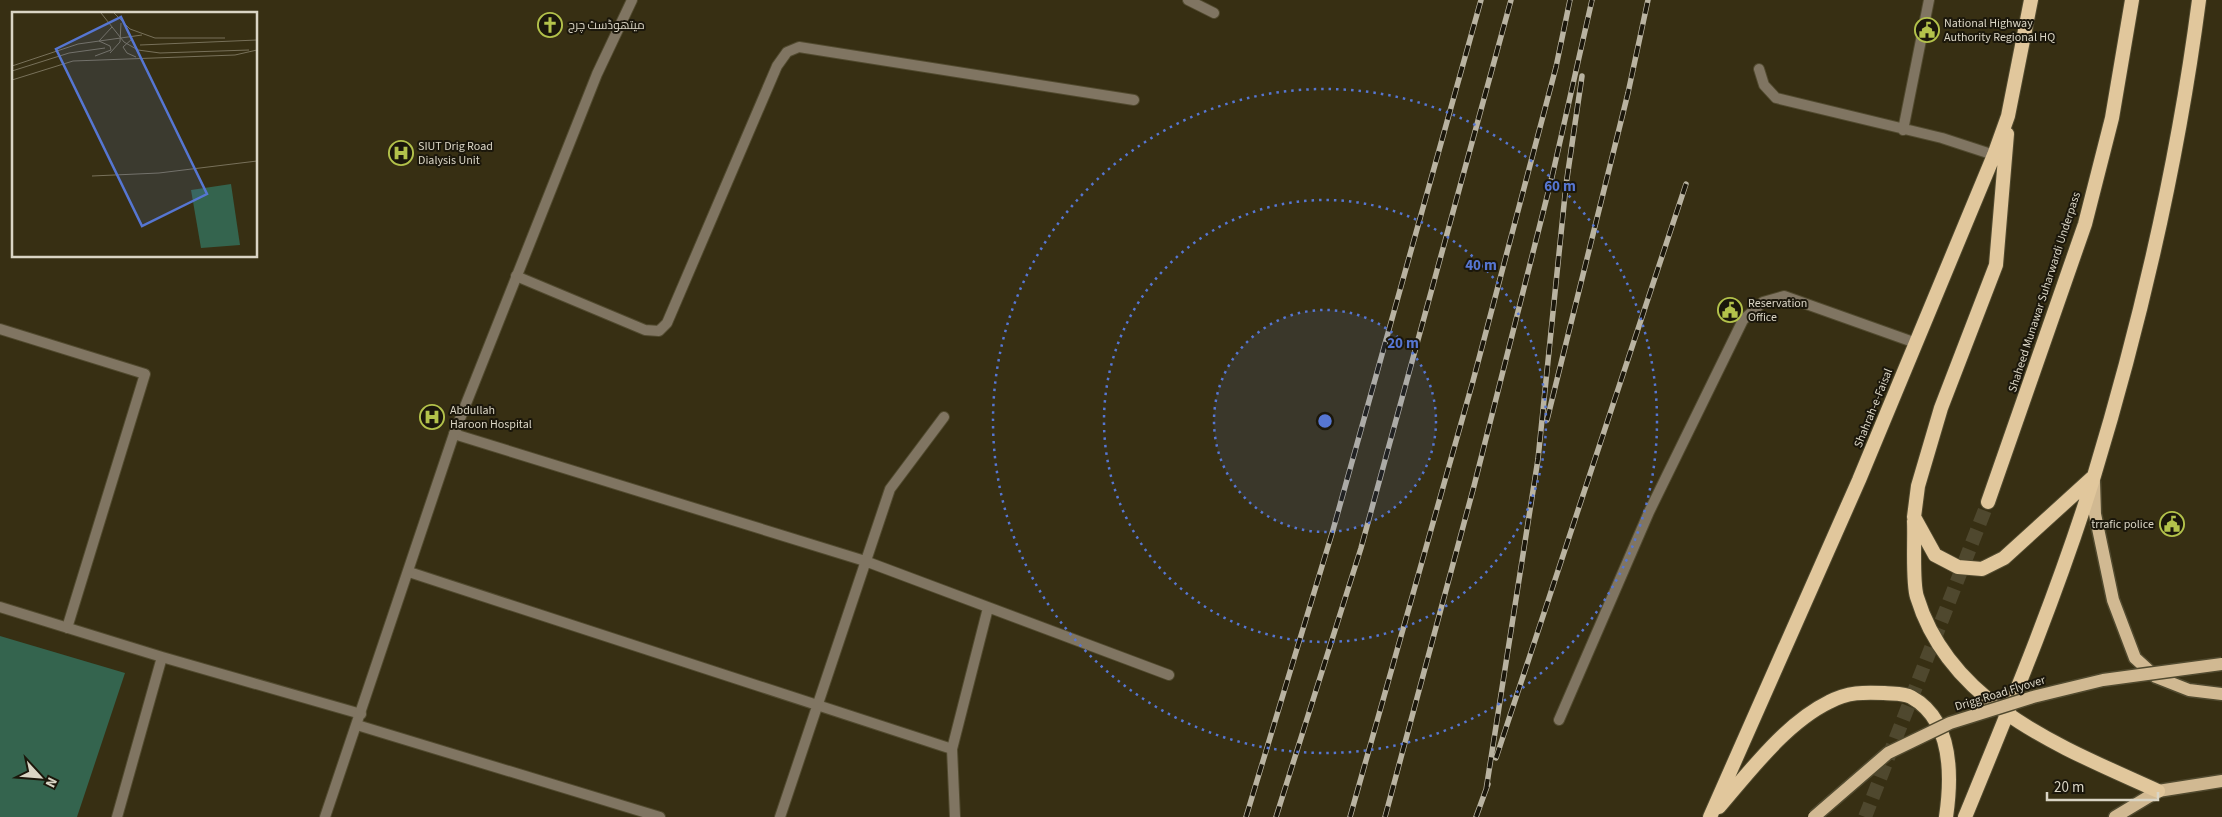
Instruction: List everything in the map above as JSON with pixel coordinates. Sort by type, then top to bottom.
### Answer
[{"type":"highway","name":"Shahrah-e-Faisal","points":[[1710,817],[1859,480],[1994,155],[2008,116],[2031,0]]},
{"type":"highway","name":"Shaheed Munawar Suharwardi Underpass","points":[[1988,502],[2084,224],[2112,118],[2132,0]]},
{"type":"highway","points":[[1965,817],[2008,715],[2093,477],[2155,252],[2188,82],[2199,0]]},
{"type":"highway","points":[[2008,116],[1996,265],[1942,408],[1918,486],[1914,517],[1916,595],[1935,641],[1970,684],[2008,715],[2051,742],[2158,791]]},
{"type":"highway","points":[[1914,517],[1935,554],[1958,567],[1982,569],[2004,558],[2093,477]]},
{"type":"highway","points":[[1710,817],[1781,736],[1829,702],[1860,691],[1910,696],[1931,713],[1947,746],[1949,797],[1946,817]]},
{"type":"main road","points":[[2093,477],[2095,514],[2113,600],[2135,658],[2156,677],[2189,690],[2222,694]]},
{"type":"main road","name":"Drigg Road Flyover","points":[[1814,817],[1888,753],[1950,723],[2033,697],[2103,680],[2222,664]]},
{"type":"main road","points":[[2115,817],[2158,791],[2222,781]]},
{"type":"street","points":[[325,817],[454,434],[597,74],[632,0]]},
{"type":"street","points":[[1188,0],[1214,13]]},
{"type":"street","points":[[1903,130],[1929,0]]},
{"type":"street","points":[[516,276],[645,330],[659,331],[667,323],[777,66],[787,52],[799,47],[1134,100]]},
{"type":"street","points":[[1759,69],[1764,85],[1776,98],[1942,138],[1994,155]]},
{"type":"street","points":[[1559,720],[1649,512],[1743,320],[1762,302],[1784,296],[1916,343]]},
{"type":"street","points":[[0,330],[145,374],[67,628]]},
{"type":"street","points":[[780,817],[890,488],[944,417]]},
{"type":"street","points":[[454,434],[865,561],[1169,675]]},
{"type":"street","points":[[409,572],[816,706],[952,748]]},
{"type":"street","points":[[0,607],[162,657],[361,714]]},
{"type":"street","points":[[955,817],[952,748],[988,608]]},
{"type":"street","points":[[117,817],[162,657]]},
{"type":"street","points":[[357,726],[660,817]]},
{"type":"green space","points":[[0,636],[125,673],[77,817],[0,817]]},
{"type":"tunnel","points":[[1865,817],[1988,502]]},
{"type":"railway","points":[[1246,817],[1333,530],[1481,0]]},
{"type":"railway","points":[[1276,817],[1361,548],[1511,0]]},
{"type":"railway","points":[[1350,817],[1473,381],[1556,67],[1570,0]]},
{"type":"railway","points":[[1385,817],[1474,486],[1552,177],[1592,0]]},
{"type":"railway","points":[[1547,420],[1628,93],[1648,0]]},
{"type":"railway","points":[[1486,790],[1538,459],[1566,185],[1582,76]]},
{"type":"railway","points":[[1496,758],[1686,184]]},
{"type":"railway","points":[[1476,817],[1488,784]]},
{"type":"place","name":"میتھوڈسٹ چرچ","points":[[550,25]]},
{"type":"place","name":"National Highway Authority Regional HQ","points":[[1927,30]]},
{"type":"place","name":"SIUT Drig Road Dialysis Unit","points":[[401,153]]},
{"type":"place","name":"Reservation Office","points":[[1730,310]]},
{"type":"place","name":"Abdullah Haroon Hospital","points":[[432,417]]},
{"type":"place","name":"trrafic police","points":[[2172,524]]}]
